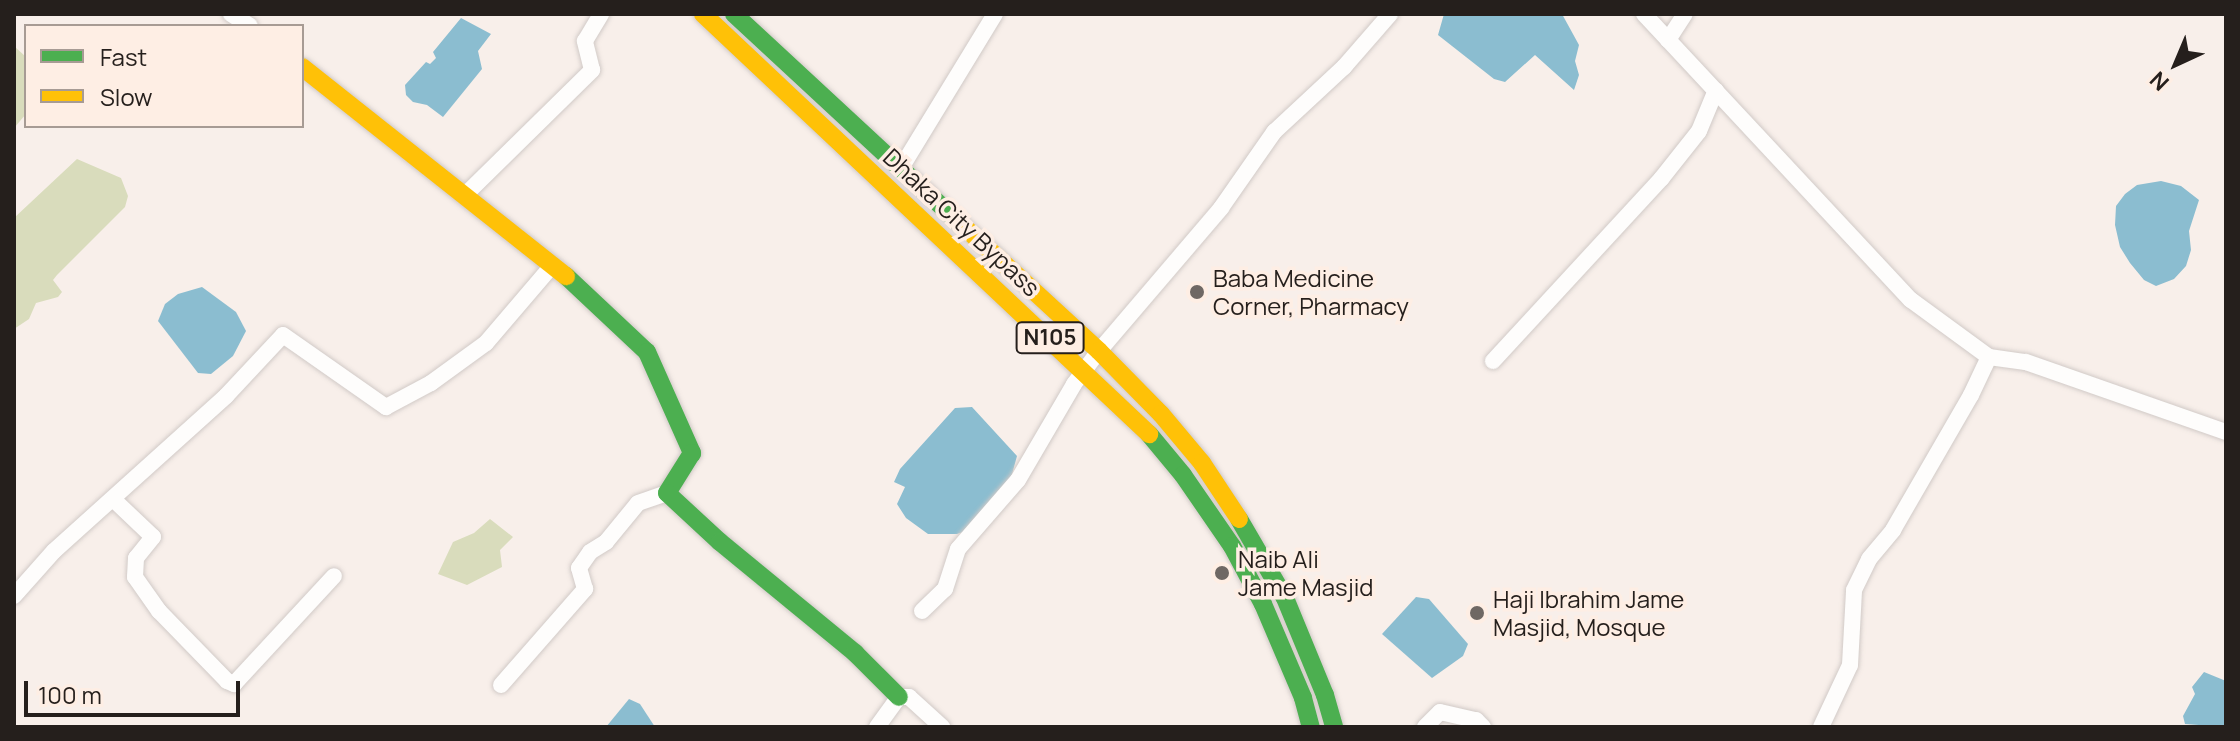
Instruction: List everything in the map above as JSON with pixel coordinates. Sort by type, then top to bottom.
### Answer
[{"type":"main road","name":"Dhaka City Bypass","points":[[703,14],[1144,428],[1183,475],[1232,546],[1263,604],[1303,698],[1311,727]]},
{"type":"main road","points":[[734,14],[1099,351],[1161,414],[1202,463],[1247,531],[1285,598],[1325,695],[1334,727]]},
{"type":"main road","points":[[304,69],[466,194],[551,267],[589,294],[647,352],[692,453],[667,493],[720,542],[855,653],[899,697]]},
{"type":"street","points":[[466,194],[592,70],[585,41],[601,14]]},
{"type":"street","points":[[901,168],[995,14]]},
{"type":"street","points":[[922,611],[945,589],[958,549],[1018,480],[1084,370],[1221,208],[1274,132],[1344,67],[1390,14]]},
{"type":"street","points":[[1644,14],[1911,300],[1989,357],[2026,362],[2226,432]]},
{"type":"street","points":[[1668,40],[1685,14]]},
{"type":"street","points":[[1493,361],[1661,179],[1699,131],[1716,90]]},
{"type":"street","points":[[14,596],[54,551],[226,396],[283,335],[386,407],[431,383],[486,343],[551,267]]},
{"type":"street","points":[[1821,727],[1850,665],[1854,590],[1869,559],[1893,530],[1971,395],[1989,357]]},
{"type":"street","points":[[501,685],[585,589],[579,568],[590,552],[606,542],[638,503],[667,493]]},
{"type":"street","points":[[113,499],[153,537],[136,558],[135,577],[159,611],[227,681],[234,684],[334,576]]},
{"type":"street","points":[[877,727],[899,697],[909,697],[942,727]]},
{"type":"street","points":[[1425,727],[1440,712],[1476,720],[1483,727]]},
{"type":"green space","points":[[14,46],[24,55],[24,116],[14,128]]},
{"type":"green space","points":[[77,159],[121,178],[128,196],[125,207],[53,280],[62,292],[58,297],[36,303],[29,319],[14,329],[14,218]]},
{"type":"green space","points":[[490,519],[513,537],[500,550],[502,567],[467,585],[438,574],[453,542],[474,533]]},
{"type":"water","points":[[1444,14],[1562,14],[1579,45],[1575,61],[1579,75],[1574,90],[1535,55],[1505,82],[1494,79],[1438,35]]},
{"type":"water","points":[[461,18],[491,34],[478,51],[482,69],[443,117],[427,105],[413,102],[406,95],[405,85],[426,62],[430,64],[436,58],[433,52]]},
{"type":"water","points":[[2161,181],[2181,186],[2199,200],[2189,231],[2191,250],[2186,266],[2174,279],[2156,286],[2144,280],[2130,263],[2120,247],[2115,225],[2116,206],[2125,194],[2137,185]]},
{"type":"water","points":[[202,287],[236,312],[246,331],[233,356],[211,374],[198,373],[158,321],[165,304],[178,294]]},
{"type":"water","points":[[972,407],[1017,456],[1011,478],[972,529],[957,534],[928,534],[906,518],[897,504],[905,487],[894,482],[900,469],[955,408]]},
{"type":"water","points":[[1416,597],[1429,599],[1468,644],[1463,656],[1432,678],[1382,634]]},
{"type":"water","points":[[2204,672],[2226,681],[2226,727],[2185,724],[2183,716],[2195,694],[2192,687]]},
{"type":"water","points":[[629,699],[640,704],[655,727],[606,727]]},
{"type":"traffic: fast","points":[[734,14],[962,225]]},
{"type":"traffic: fast","points":[[566,276],[647,352],[692,453],[667,493],[720,542],[855,653],[899,697]]},
{"type":"traffic: fast","points":[[1149,434],[1183,475],[1232,546],[1263,604],[1303,698],[1311,727]]},
{"type":"traffic: fast","points":[[1239,519],[1285,598],[1325,695],[1334,727]]},
{"type":"traffic: slow","points":[[703,14],[1149,434]]},
{"type":"traffic: slow","points":[[304,69],[566,276]]},
{"type":"traffic: slow","points":[[962,225],[1099,351],[1161,414],[1202,463],[1239,519]]},
{"type":"place","name":"Baba Medicine Corner, Pharmacy","points":[[1197,292]]},
{"type":"place","name":"Naib Ali Jame Masjid","points":[[1222,573]]},
{"type":"place","name":"Haji Ibrahim Jame Masjid, Mosque","points":[[1477,613]]}]
